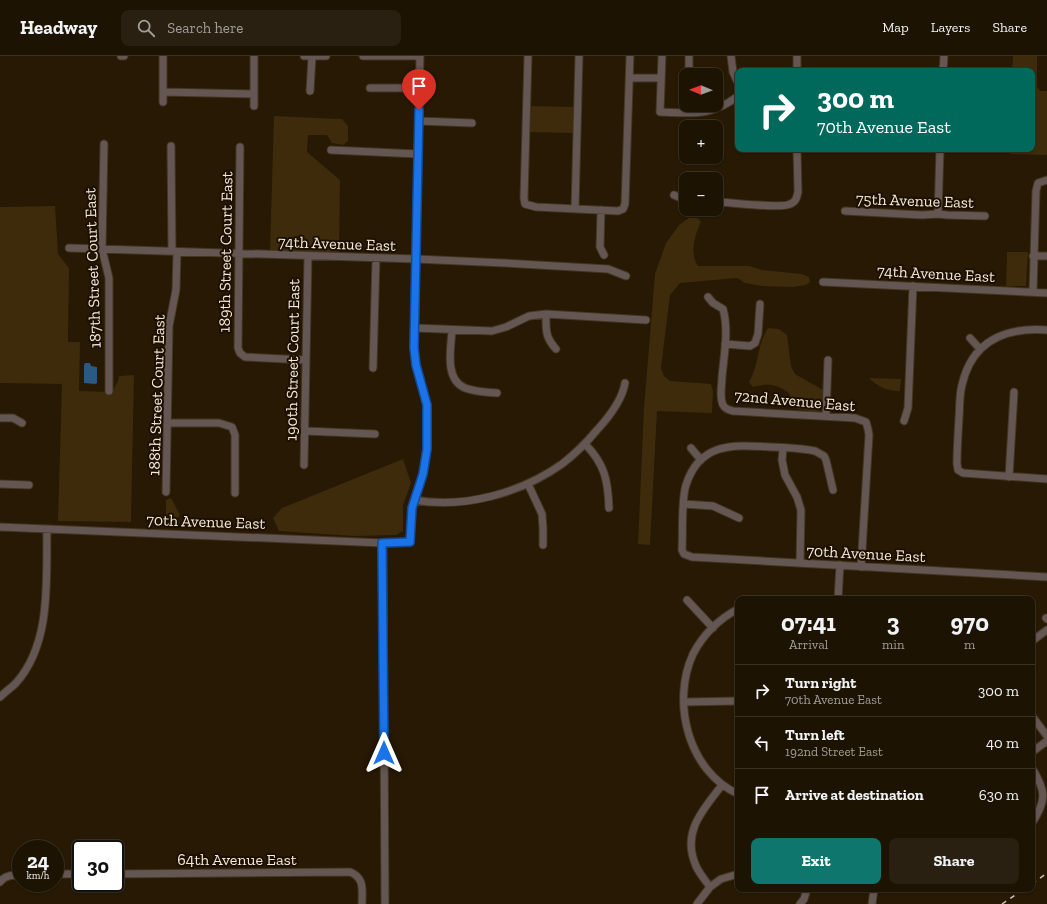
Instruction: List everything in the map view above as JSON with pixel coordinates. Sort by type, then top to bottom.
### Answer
[{"type":"street","points":[[162,102],[164,56]]},
{"type":"street","points":[[254,56],[254,106]]},
{"type":"street","points":[[304,56],[326,56]]},
{"type":"street","points":[[363,56],[416,56]]},
{"type":"street","points":[[420,56],[414,348],[416,365],[426,398],[428,422],[426,461],[414,500],[448,502],[476,499],[501,494],[528,484],[549,473],[585,444],[604,423],[615,407],[623,391],[625,383]]},
{"type":"street","points":[[528,56],[525,204],[536,207],[618,211],[623,209],[625,204],[630,56]]},
{"type":"street","points":[[575,209],[579,56]]},
{"type":"street","points":[[662,56],[660,112],[710,112],[722,108],[735,98]]},
{"type":"street","points":[[689,56],[689,68]]},
{"type":"street","points":[[731,56],[735,76]]},
{"type":"street","points":[[797,56],[797,68]]},
{"type":"street","points":[[943,68],[944,56]]},
{"type":"street","points":[[310,91],[312,57]]},
{"type":"street","points":[[630,78],[661,78]]},
{"type":"street","points":[[370,88],[420,88]]},
{"type":"street","points":[[163,92],[254,94]]},
{"type":"street","points":[[419,121],[472,123]]},
{"type":"street","name":"187th Street Court East","points":[[104,144],[102,249],[110,278],[109,391]]},
{"type":"street","name":"188th Street Court East","points":[[166,492],[170,326],[176,290],[171,146]]},
{"type":"street","name":"189th Street Court East","points":[[240,147],[238,342],[240,353],[242,356],[250,358],[305,360]]},
{"type":"street","points":[[331,150],[418,154]]},
{"type":"street","points":[[723,202],[781,206],[790,204],[797,198],[798,192],[797,152]]},
{"type":"street","points":[[938,214],[940,152]]},
{"type":"street","points":[[1033,292],[1036,190],[1038,183],[1047,180]]},
{"type":"street","points":[[674,196],[679,198]]},
{"type":"street","points":[[601,210],[600,247],[604,255]]},
{"type":"street","name":"75th Avenue East","points":[[845,211],[922,215],[938,214],[947,216],[985,216]]},
{"type":"street","name":"74th Avenue East","points":[[69,248],[416,259],[608,269],[626,276]]},
{"type":"street","name":"190th Street Court East","points":[[304,466],[308,256]]},
{"type":"street","points":[[1034,256],[1047,256]]},
{"type":"street","points":[[373,368],[376,258]]},
{"type":"street","name":"74th Avenue East","points":[[823,282],[1047,293]]},
{"type":"street","points":[[904,421],[908,408],[913,286]]},
{"type":"street","points":[[708,297],[713,303],[723,309],[725,320],[725,344],[750,346],[756,342],[760,304]]},
{"type":"street","points":[[415,328],[492,331],[506,327],[529,316],[546,314],[646,320]]},
{"type":"street","points":[[546,314],[547,337],[556,349]]},
{"type":"street","points":[[452,330],[450,366],[455,380],[464,388],[497,393]]},
{"type":"street","points":[[1047,330],[1025,330],[1002,335],[990,341],[980,349],[968,366],[960,391],[956,464],[960,472],[963,473],[1047,479]]},
{"type":"street","points":[[970,338],[980,349]]},
{"type":"street","name":"72nd Avenue East","points":[[725,344],[721,394],[722,403],[726,408],[733,411],[855,418],[866,424],[869,435],[861,567]]},
{"type":"street","points":[[826,416],[828,360]]},
{"type":"street","points":[[1009,477],[1014,392]]},
{"type":"street","points":[[0,418],[13,418],[22,423]]},
{"type":"street","points":[[168,423],[224,424],[234,429],[235,493]]},
{"type":"street","points":[[305,432],[376,434]]},
{"type":"street","points":[[585,444],[600,462],[606,476],[609,508]]},
{"type":"street","points":[[738,518],[713,506],[684,504],[685,486],[692,472],[701,460],[714,451],[730,446],[815,451],[824,456],[828,465],[833,490]]},
{"type":"street","points":[[691,448],[701,460]]},
{"type":"street","points":[[783,448],[782,460],[785,475],[797,497],[801,510],[800,563]]},
{"type":"street","points":[[0,484],[29,485]]},
{"type":"street","points":[[528,484],[542,514],[543,545]]},
{"type":"street","name":"70th Avenue East","points":[[0,527],[382,543],[410,542],[412,508],[414,500]]},
{"type":"street","name":"70th Avenue East","points":[[684,504],[682,550],[684,554],[692,557],[1047,577]]},
{"type":"street","points":[[0,697],[16,682],[27,667],[35,651],[41,633],[45,605],[47,529]]},
{"type":"street","points":[[382,543],[385,904]]},
{"type":"street","points":[[838,596],[840,565]]},
{"type":"street","points":[[687,600],[713,628]]},
{"type":"street","points":[[735,611],[720,620],[701,640],[688,668],[684,691],[686,722],[694,749],[706,769],[722,785],[735,792]]},
{"type":"street","points":[[1035,639],[1047,630]]},
{"type":"street","points":[[684,702],[735,701]]},
{"type":"street","points":[[1035,720],[1047,736]]},
{"type":"street","points":[[1035,750],[1047,741]]},
{"type":"street","points":[[1035,773],[1042,786],[1045,804],[1035,818]]},
{"type":"street","points":[[710,887],[693,860],[691,834],[696,819],[722,785]]},
{"type":"street","name":"64th Avenue East","points":[[124,874],[350,872],[359,877],[362,882],[362,904]]},
{"type":"street","points":[[697,904],[710,887],[721,879],[735,875]]},
{"type":"street","points":[[0,882],[4,877],[12,876]]},
{"type":"street","points":[[800,904],[804,899],[806,892]]},
{"type":"street","points":[[872,904],[874,892]]},
{"type":"shaded area","points":[[1013,56],[1037,56],[1037,87],[1040,91],[1047,91],[1047,155],[1010,154],[1010,152],[1035,152],[1035,68],[1012,68]]},
{"type":"shaded area","points":[[531,106],[573,107],[573,133],[530,132]]},
{"type":"shaded area","points":[[274,116],[342,119],[348,126],[348,141],[343,145],[332,143],[327,135],[308,135],[307,152],[340,180],[339,253],[270,251]]},
{"type":"shaded area","points":[[55,206],[58,254],[69,268],[68,342],[80,342],[79,391],[112,392],[119,376],[134,375],[131,522],[58,521],[62,384],[0,383],[0,207]]},
{"type":"shaded area","points":[[689,218],[697,218],[701,221],[695,238],[693,250],[695,261],[698,266],[749,266],[762,270],[802,274],[809,277],[810,282],[806,285],[793,287],[762,286],[745,283],[737,278],[680,283],[670,295],[661,368],[664,376],[670,381],[711,384],[713,391],[712,413],[657,411],[650,545],[638,544],[644,408],[655,274],[666,243],[679,225]]},
{"type":"shaded area","points":[[1007,252],[1028,252],[1026,286],[1006,286]]},
{"type":"shaded area","points":[[768,328],[779,329],[787,335],[791,366],[795,374],[823,390],[820,411],[817,412],[798,409],[792,405],[789,393],[776,386],[763,385],[753,387],[749,382],[755,369],[764,334]]},
{"type":"shaded area","points":[[869,378],[901,379],[900,391],[883,388]]},
{"type":"shaded area","points":[[403,459],[411,483],[403,505],[403,531],[396,535],[353,536],[279,531],[273,518],[282,508]]},
{"type":"shaded area","points":[[171,498],[180,515],[175,521],[166,521],[166,500]]},
{"type":"water","points":[[85,363],[90,363],[91,366],[97,367],[97,383],[84,383]]},
{"type":"railway","points":[[1035,882],[1047,873]]},
{"type":"railway","points":[[1002,904],[1020,892]]},
{"type":"route","points":[[384,753],[382,543],[410,542],[412,508],[423,474],[427,449],[427,405],[416,365],[414,348],[419,110]]}]
